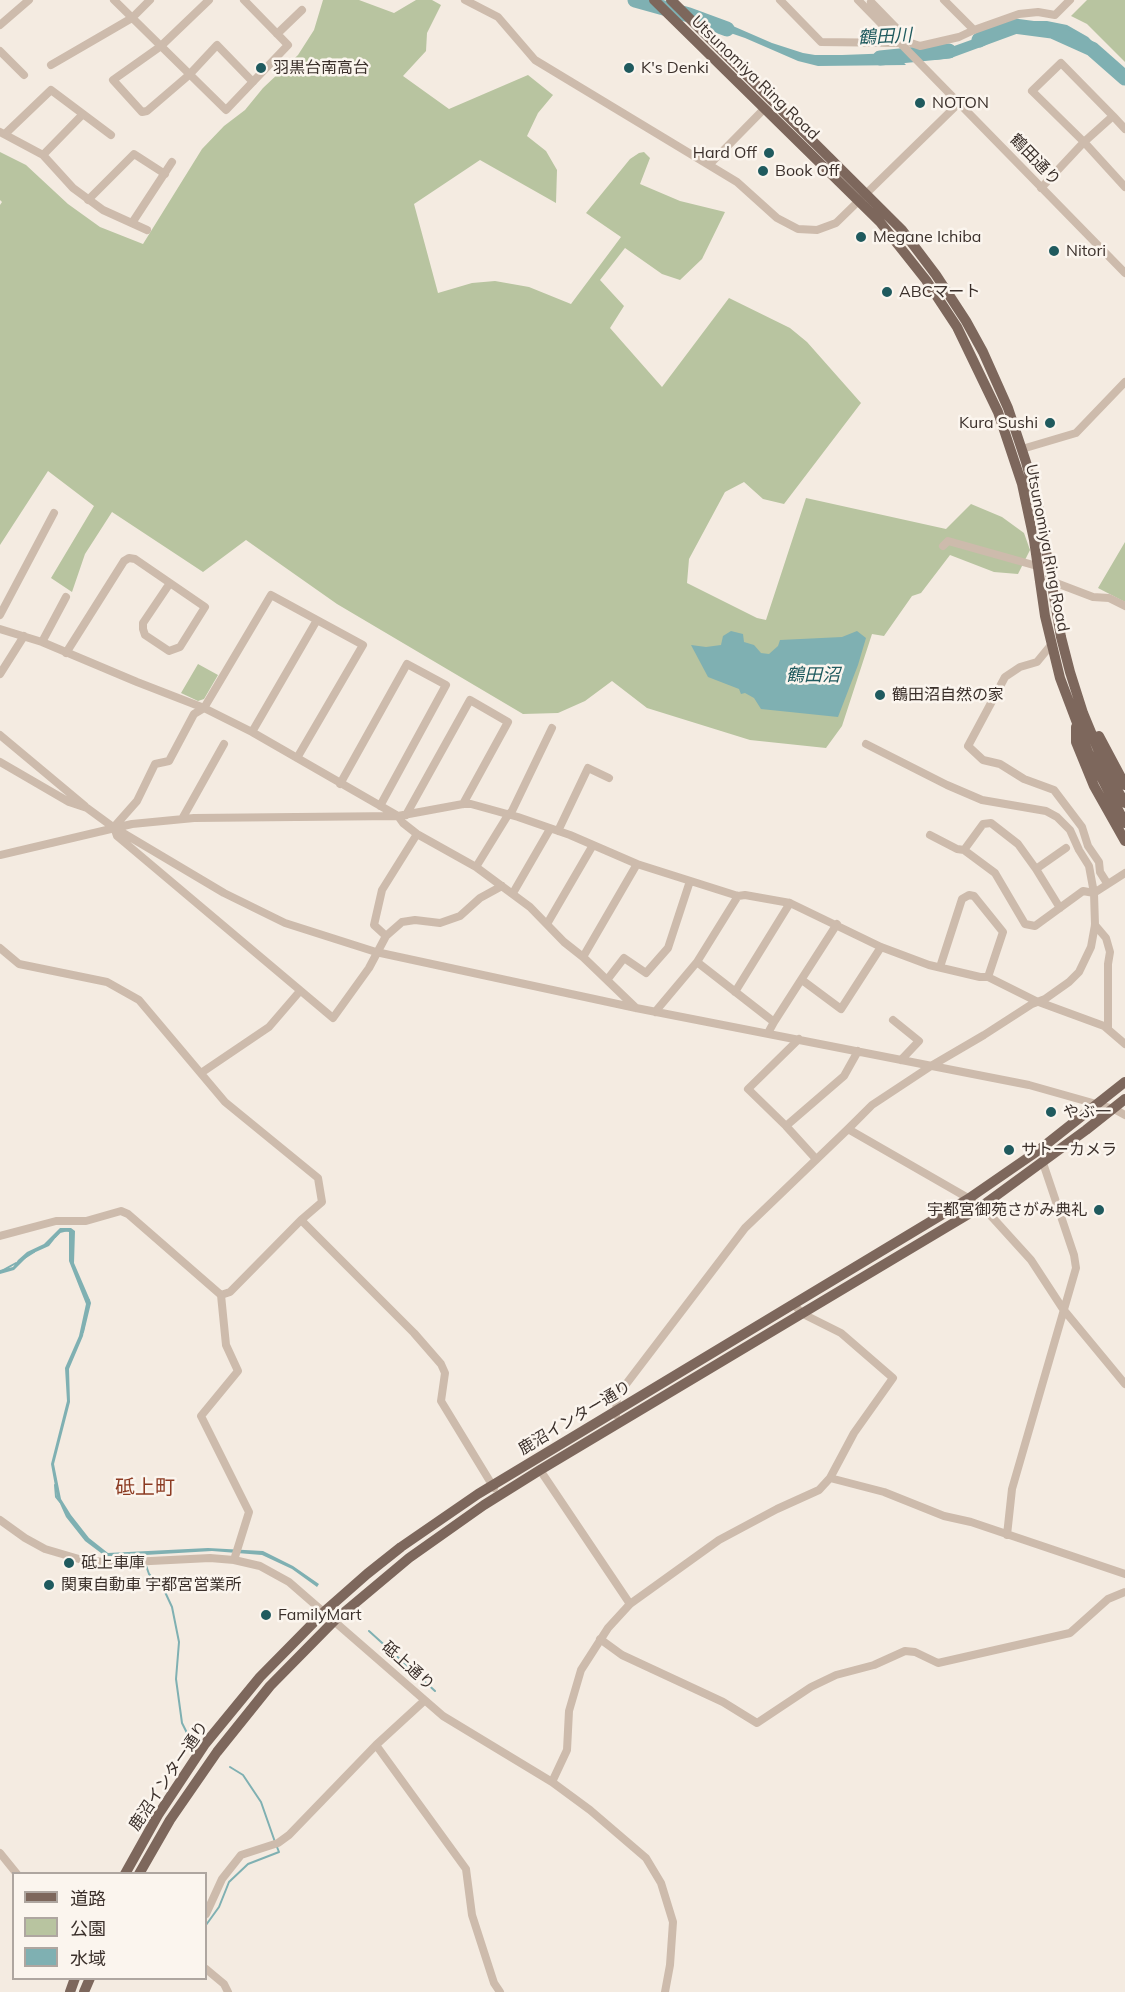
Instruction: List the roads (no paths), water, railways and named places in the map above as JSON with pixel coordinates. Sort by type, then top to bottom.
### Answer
[{"type":"main road","name":"Utsunomiya Ring Road","points":[[654,0],[764,108],[903,230],[966,321],[995,377],[1022,449],[1039,510],[1061,637],[1083,713],[1109,776],[1125,804]]},
{"type":"main road","name":"Utsunomiya Ring Road","points":[[671,0],[863,197],[926,280],[957,327],[998,412],[1014,459],[1029,514],[1051,645],[1076,722],[1093,762],[1125,823]]},
{"type":"main road","points":[[1083,713],[1103,743],[1125,785]]},
{"type":"main road","points":[[1076,722],[1076,742],[1094,786],[1125,841]]},
{"type":"main road","name":"鹿沼インター通り","points":[[140,1872],[170,1820],[230,1735],[270,1686],[335,1620],[409,1558],[444,1532],[618,1418],[794,1305],[968,1199],[1039,1150],[1125,1082]]},
{"type":"main road","name":"鹿沼インター通り","points":[[126,1872],[158,1815],[205,1744],[260,1677],[325,1611],[401,1547],[492,1485],[618,1418],[803,1314],[982,1206],[1043,1163],[1125,1099]]},
{"type":"street","points":[[0,25],[28,0]]},
{"type":"street","points":[[114,0],[226,110],[288,45],[244,0]]},
{"type":"street","points":[[51,65],[132,18],[150,0]]},
{"type":"street","points":[[209,0],[161,46],[113,80],[142,112],[147,111],[189,75],[217,45],[253,82]]},
{"type":"street","points":[[465,0],[498,17],[535,60],[737,182],[777,218],[798,229],[817,230],[837,223],[959,103]]},
{"type":"street","points":[[780,0],[821,42],[901,43]]},
{"type":"street","points":[[858,0],[870,3],[911,43],[920,46],[944,41],[1018,14],[1038,12],[1055,15],[1064,2]]},
{"type":"street","points":[[944,0],[974,30]]},
{"type":"street","points":[[870,3],[901,43]]},
{"type":"street","points":[[277,34],[302,10]]},
{"type":"street","name":"鶴田通り","points":[[901,43],[1125,273]]},
{"type":"street","points":[[0,51],[24,75]]},
{"type":"street","points":[[1125,129],[1061,63],[1032,91],[1084,142],[1125,187]]},
{"type":"street","points":[[111,135],[51,90],[2,133],[43,155],[73,188],[88,200],[103,210],[147,230]]},
{"type":"street","points":[[709,165],[764,108]]},
{"type":"street","points":[[43,155],[83,114]]},
{"type":"street","points":[[1041,188],[1084,142],[1113,116]]},
{"type":"street","points":[[88,200],[134,154],[165,174]]},
{"type":"street","points":[[132,223],[172,162]]},
{"type":"street","points":[[1022,449],[1076,433],[1125,382]]},
{"type":"street","points":[[0,615],[54,513]]},
{"type":"street","points":[[943,546],[948,541],[1037,566]]},
{"type":"street","points":[[66,652],[124,561],[129,558],[135,559],[171,583],[205,607],[180,647],[169,651],[145,635],[143,629],[143,623],[171,583]]},
{"type":"street","points":[[1051,581],[1093,597],[1109,598],[1125,606]]},
{"type":"street","points":[[113,827],[137,801],[155,764],[169,761],[194,714],[204,708],[272,595],[363,645],[297,758]]},
{"type":"street","points":[[42,642],[66,597]]},
{"type":"street","points":[[252,732],[317,620]]},
{"type":"street","points":[[0,629],[42,642],[204,708],[252,732],[340,784],[402,816]]},
{"type":"street","points":[[0,674],[24,636]]},
{"type":"street","points":[[1051,645],[1037,662],[1020,667],[1005,676],[968,746],[983,760],[1000,764],[1024,779],[1054,790],[1083,827],[1088,846],[1099,862],[1100,872],[1107,883]]},
{"type":"street","points":[[340,784],[407,664],[446,685],[380,806]]},
{"type":"street","points":[[463,804],[508,722],[470,700],[402,816],[403,823],[417,834],[476,867],[513,893],[636,1008]]},
{"type":"street","points":[[476,867],[512,811],[552,728]]},
{"type":"street","points":[[0,735],[113,827],[224,893],[285,923],[376,952],[655,1012],[1029,1085],[1114,1108],[1125,1115]]},
{"type":"street","points":[[182,819],[224,744]]},
{"type":"street","points":[[618,1418],[617,1396],[745,1228],[872,1105],[1069,982],[1079,972],[1091,947],[1095,925],[1094,893],[1089,866],[1078,850],[1070,830],[1057,817],[1046,811],[982,800],[866,744]]},
{"type":"street","points":[[0,762],[69,802],[87,808]]},
{"type":"street","points":[[513,893],[554,830],[588,768],[609,778]]},
{"type":"street","points":[[0,855],[113,827],[182,819],[402,816],[463,804],[483,807],[554,830],[637,864],[690,881],[738,896],[745,895],[790,903],[881,947],[929,965],[988,977],[1038,1002],[1104,1026],[1125,1044]]},
{"type":"street","points":[[964,850],[983,824],[991,823],[1018,844],[1060,908]]},
{"type":"street","points":[[113,827],[117,836],[333,1018],[369,968],[386,936],[402,922],[415,920],[440,923],[460,916],[480,898],[502,886]]},
{"type":"street","points":[[386,936],[374,925],[382,890],[417,834]]},
{"type":"street","points":[[930,835],[957,849],[964,850],[995,873],[1025,924],[1035,926],[1083,891],[1094,893],[1125,873]]},
{"type":"street","points":[[547,924],[593,845]]},
{"type":"street","points":[[1036,869],[1066,848]]},
{"type":"street","points":[[583,957],[637,864]]},
{"type":"street","points":[[607,980],[624,958],[646,973],[668,948],[690,881]]},
{"type":"street","points":[[940,967],[962,899],[969,895],[974,896],[1003,932],[988,977]]},
{"type":"street","points":[[655,1012],[697,962],[738,896]]},
{"type":"street","points":[[735,992],[790,903]]},
{"type":"street","points":[[768,1033],[837,924]]},
{"type":"street","points":[[1095,925],[1106,938],[1110,952],[1108,1029]]},
{"type":"street","points":[[802,980],[842,1009],[881,947]]},
{"type":"street","points":[[0,948],[19,964],[107,982],[140,1000],[225,1102],[318,1178],[322,1202],[301,1220],[230,1292],[221,1295]]},
{"type":"street","points":[[697,962],[774,1022]]},
{"type":"street","points":[[201,1073],[268,1027],[300,991]]},
{"type":"street","points":[[893,1020],[919,1041],[901,1060]]},
{"type":"street","points":[[799,1039],[748,1089],[816,1159]]},
{"type":"street","points":[[786,1126],[844,1076],[858,1051]]},
{"type":"street","points":[[848,1129],[982,1206],[1031,1260],[1063,1309],[1125,1384]]},
{"type":"street","points":[[1006,1535],[1012,1489],[1076,1268],[1074,1255],[1043,1163]]},
{"type":"street","points":[[0,1236],[56,1221],[86,1221],[121,1211],[128,1214],[221,1295],[226,1345],[238,1371],[201,1416],[249,1512],[234,1560]]},
{"type":"street","points":[[301,1220],[414,1333],[441,1364],[445,1373],[441,1401],[499,1496]]},
{"type":"street","points":[[552,1782],[567,1750],[569,1711],[581,1670],[608,1628],[630,1604],[718,1540],[777,1509],[819,1491],[830,1478],[854,1433],[893,1378],[841,1334],[803,1314],[794,1305]]},
{"type":"street","points":[[540,1470],[630,1604]]},
{"type":"street","points":[[830,1478],[884,1492],[944,1516],[971,1522],[1125,1574]]},
{"type":"street","name":"砥上通り","points":[[0,1520],[45,1549],[68,1557],[111,1563],[210,1558],[234,1560],[260,1566],[289,1581],[424,1701],[463,1730],[552,1782],[625,1838],[645,1858],[661,1883],[673,1922],[670,1965],[665,1992]]},
{"type":"street","points":[[600,1640],[622,1655],[723,1702],[757,1723],[811,1686],[836,1675],[874,1665],[904,1652],[915,1652],[938,1663],[1070,1633],[1108,1599],[1125,1592]]},
{"type":"street","points":[[207,1912],[222,1880],[241,1855],[278,1843],[289,1835],[376,1745],[424,1701]]},
{"type":"street","points":[[376,1745],[466,1869],[472,1915],[494,1983],[500,1992]]},
{"type":"street","points":[[0,1853],[14,1872]]},
{"type":"street","points":[[207,1971],[224,1984],[228,1992]]},
{"type":"water","points":[[696,10],[772,43],[803,53],[842,55],[895,53],[906,65],[818,66],[798,61],[713,27]]},
{"type":"water","points":[[1024,21],[1047,21],[1067,25],[1088,37],[1125,75],[1125,80],[1089,45],[1060,32],[1043,28],[1019,33],[951,58],[935,60],[928,52],[943,50]]},
{"type":"water","name":"鶴田沼","points":[[731,631],[743,634],[744,642],[754,645],[761,653],[769,654],[778,646],[780,640],[842,637],[857,631],[866,638],[838,717],[761,709],[754,698],[745,693],[741,694],[739,689],[708,677],[691,645],[706,647],[721,645],[723,636]]},
{"type":"water","points":[[60,1228],[71,1228],[75,1231],[74,1263],[90,1300],[83,1336],[69,1369],[70,1402],[54,1464],[61,1499],[71,1515],[89,1538],[108,1553],[208,1548],[263,1551],[293,1566],[319,1584],[317,1587],[292,1569],[262,1555],[212,1551],[105,1556],[85,1541],[66,1517],[57,1497],[51,1464],[67,1401],[65,1368],[79,1336],[86,1304],[69,1261],[69,1232],[61,1231],[49,1246],[29,1255],[14,1270],[0,1274],[0,1270],[13,1267],[27,1252],[44,1244]]},
{"type":"waterway","name":"鶴田川","points":[[635,0],[689,15],[727,29]]},
{"type":"waterway","name":"鶴田川","points":[[979,40],[1002,28],[1014,26],[1052,31],[1092,49],[1125,78]]},
{"type":"waterway","name":"鶴田川","points":[[880,58],[949,51]]},
{"type":"waterway","points":[[55,1237],[60,1232],[68,1230]]},
{"type":"waterway","points":[[23,1259],[34,1252]]},
{"type":"waterway","points":[[0,1272],[16,1263]]},
{"type":"waterway","points":[[83,1332],[89,1300]]},
{"type":"waterway","points":[[55,1485],[56,1497],[60,1502]]},
{"type":"waterway","points":[[142,1554],[149,1574],[165,1592],[172,1607],[179,1642],[176,1679],[182,1723],[190,1739]]},
{"type":"waterway","points":[[369,1631],[435,1691]]},
{"type":"waterway","points":[[230,1767],[243,1775],[261,1802],[275,1842]]},
{"type":"waterway","points":[[207,1924],[219,1907],[229,1882],[248,1864],[279,1852],[277,1847]]},
{"type":"place","name":"羽黒台南高台","points":[[261,68]]},
{"type":"place","name":"K's Denki","points":[[629,68]]},
{"type":"place","name":"NOTON","points":[[920,103]]},
{"type":"place","name":"Hard Off","points":[[769,153]]},
{"type":"place","name":"Book Off","points":[[763,171]]},
{"type":"place","name":"Megane Ichiba","points":[[861,237]]},
{"type":"place","name":"Nitori","points":[[1054,251]]},
{"type":"place","name":"ABCマート","points":[[887,292]]},
{"type":"place","name":"Kura Sushi","points":[[1050,423]]},
{"type":"place","name":"鶴田沼自然の家","points":[[880,695]]},
{"type":"place","name":"やぶ一","points":[[1051,1112]]},
{"type":"place","name":"サトーカメラ","points":[[1009,1150]]},
{"type":"place","name":"宇都宮御苑さがみ典礼","points":[[1099,1210]]},
{"type":"place","name":"砥上車庫","points":[[69,1563]]},
{"type":"place","name":"関東自動車 宇都宮営業所","points":[[49,1585]]},
{"type":"place","name":"FamilyMart","points":[[266,1615]]},
{"type":"district","name":"砥上町","points":[[145,1488]]}]
